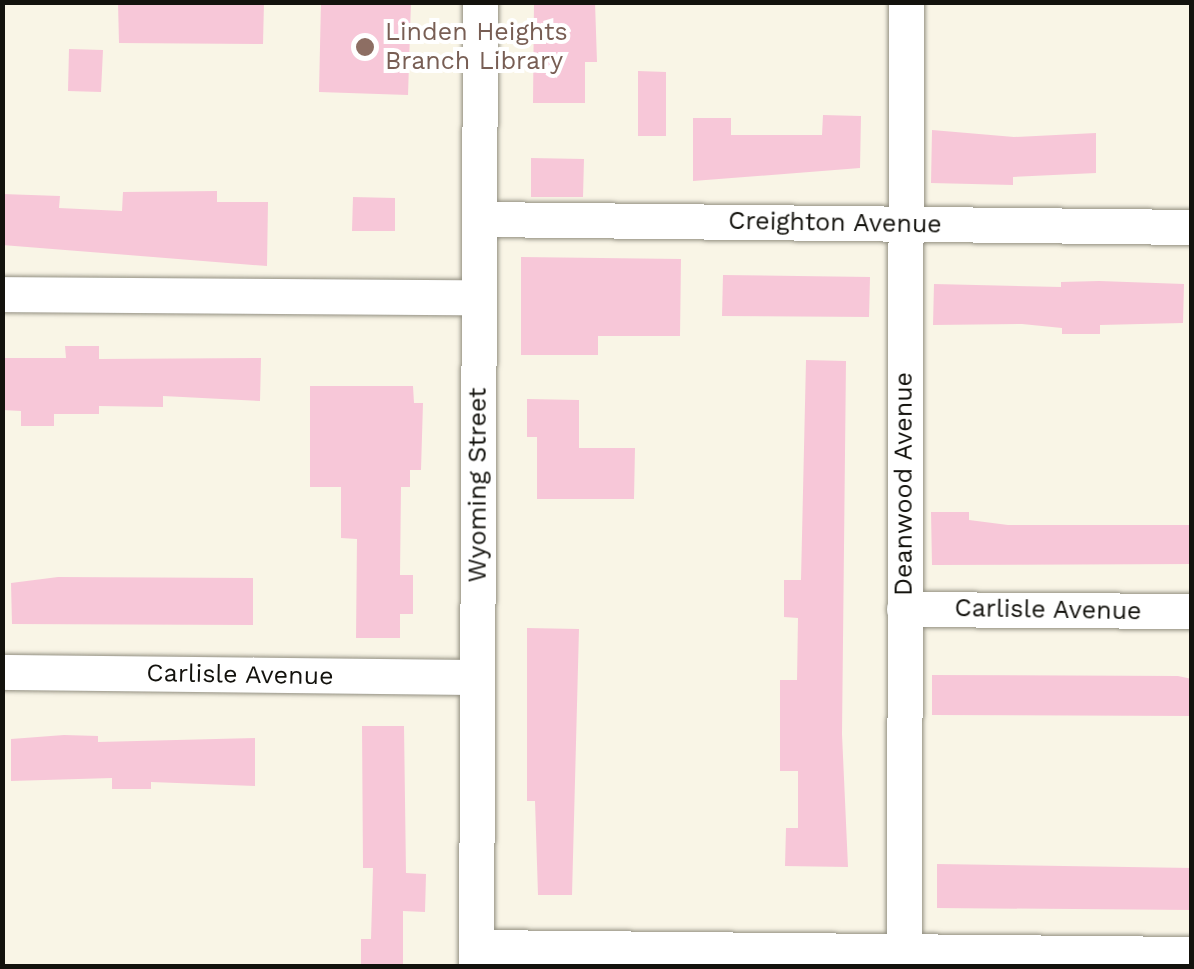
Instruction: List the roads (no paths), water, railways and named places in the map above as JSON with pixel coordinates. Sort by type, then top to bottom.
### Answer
[{"type":"street","name":"Wyoming Street","points":[[476,957],[480,2]]},
{"type":"street","name":"Deanwood Avenue","points":[[904,959],[906,2]]},
{"type":"street","name":"Creighton Avenue","points":[[479,220],[1192,227]]},
{"type":"street","points":[[2,294],[479,297]]},
{"type":"street","name":"Carlisle Avenue","points":[[904,608],[1192,612]]},
{"type":"street","name":"Carlisle Avenue","points":[[2,672],[477,677]]},
{"type":"street","points":[[476,957],[904,959],[1192,954]]},
{"type":"place","name":"Linden Heights Branch Library","points":[[365,47]]}]
